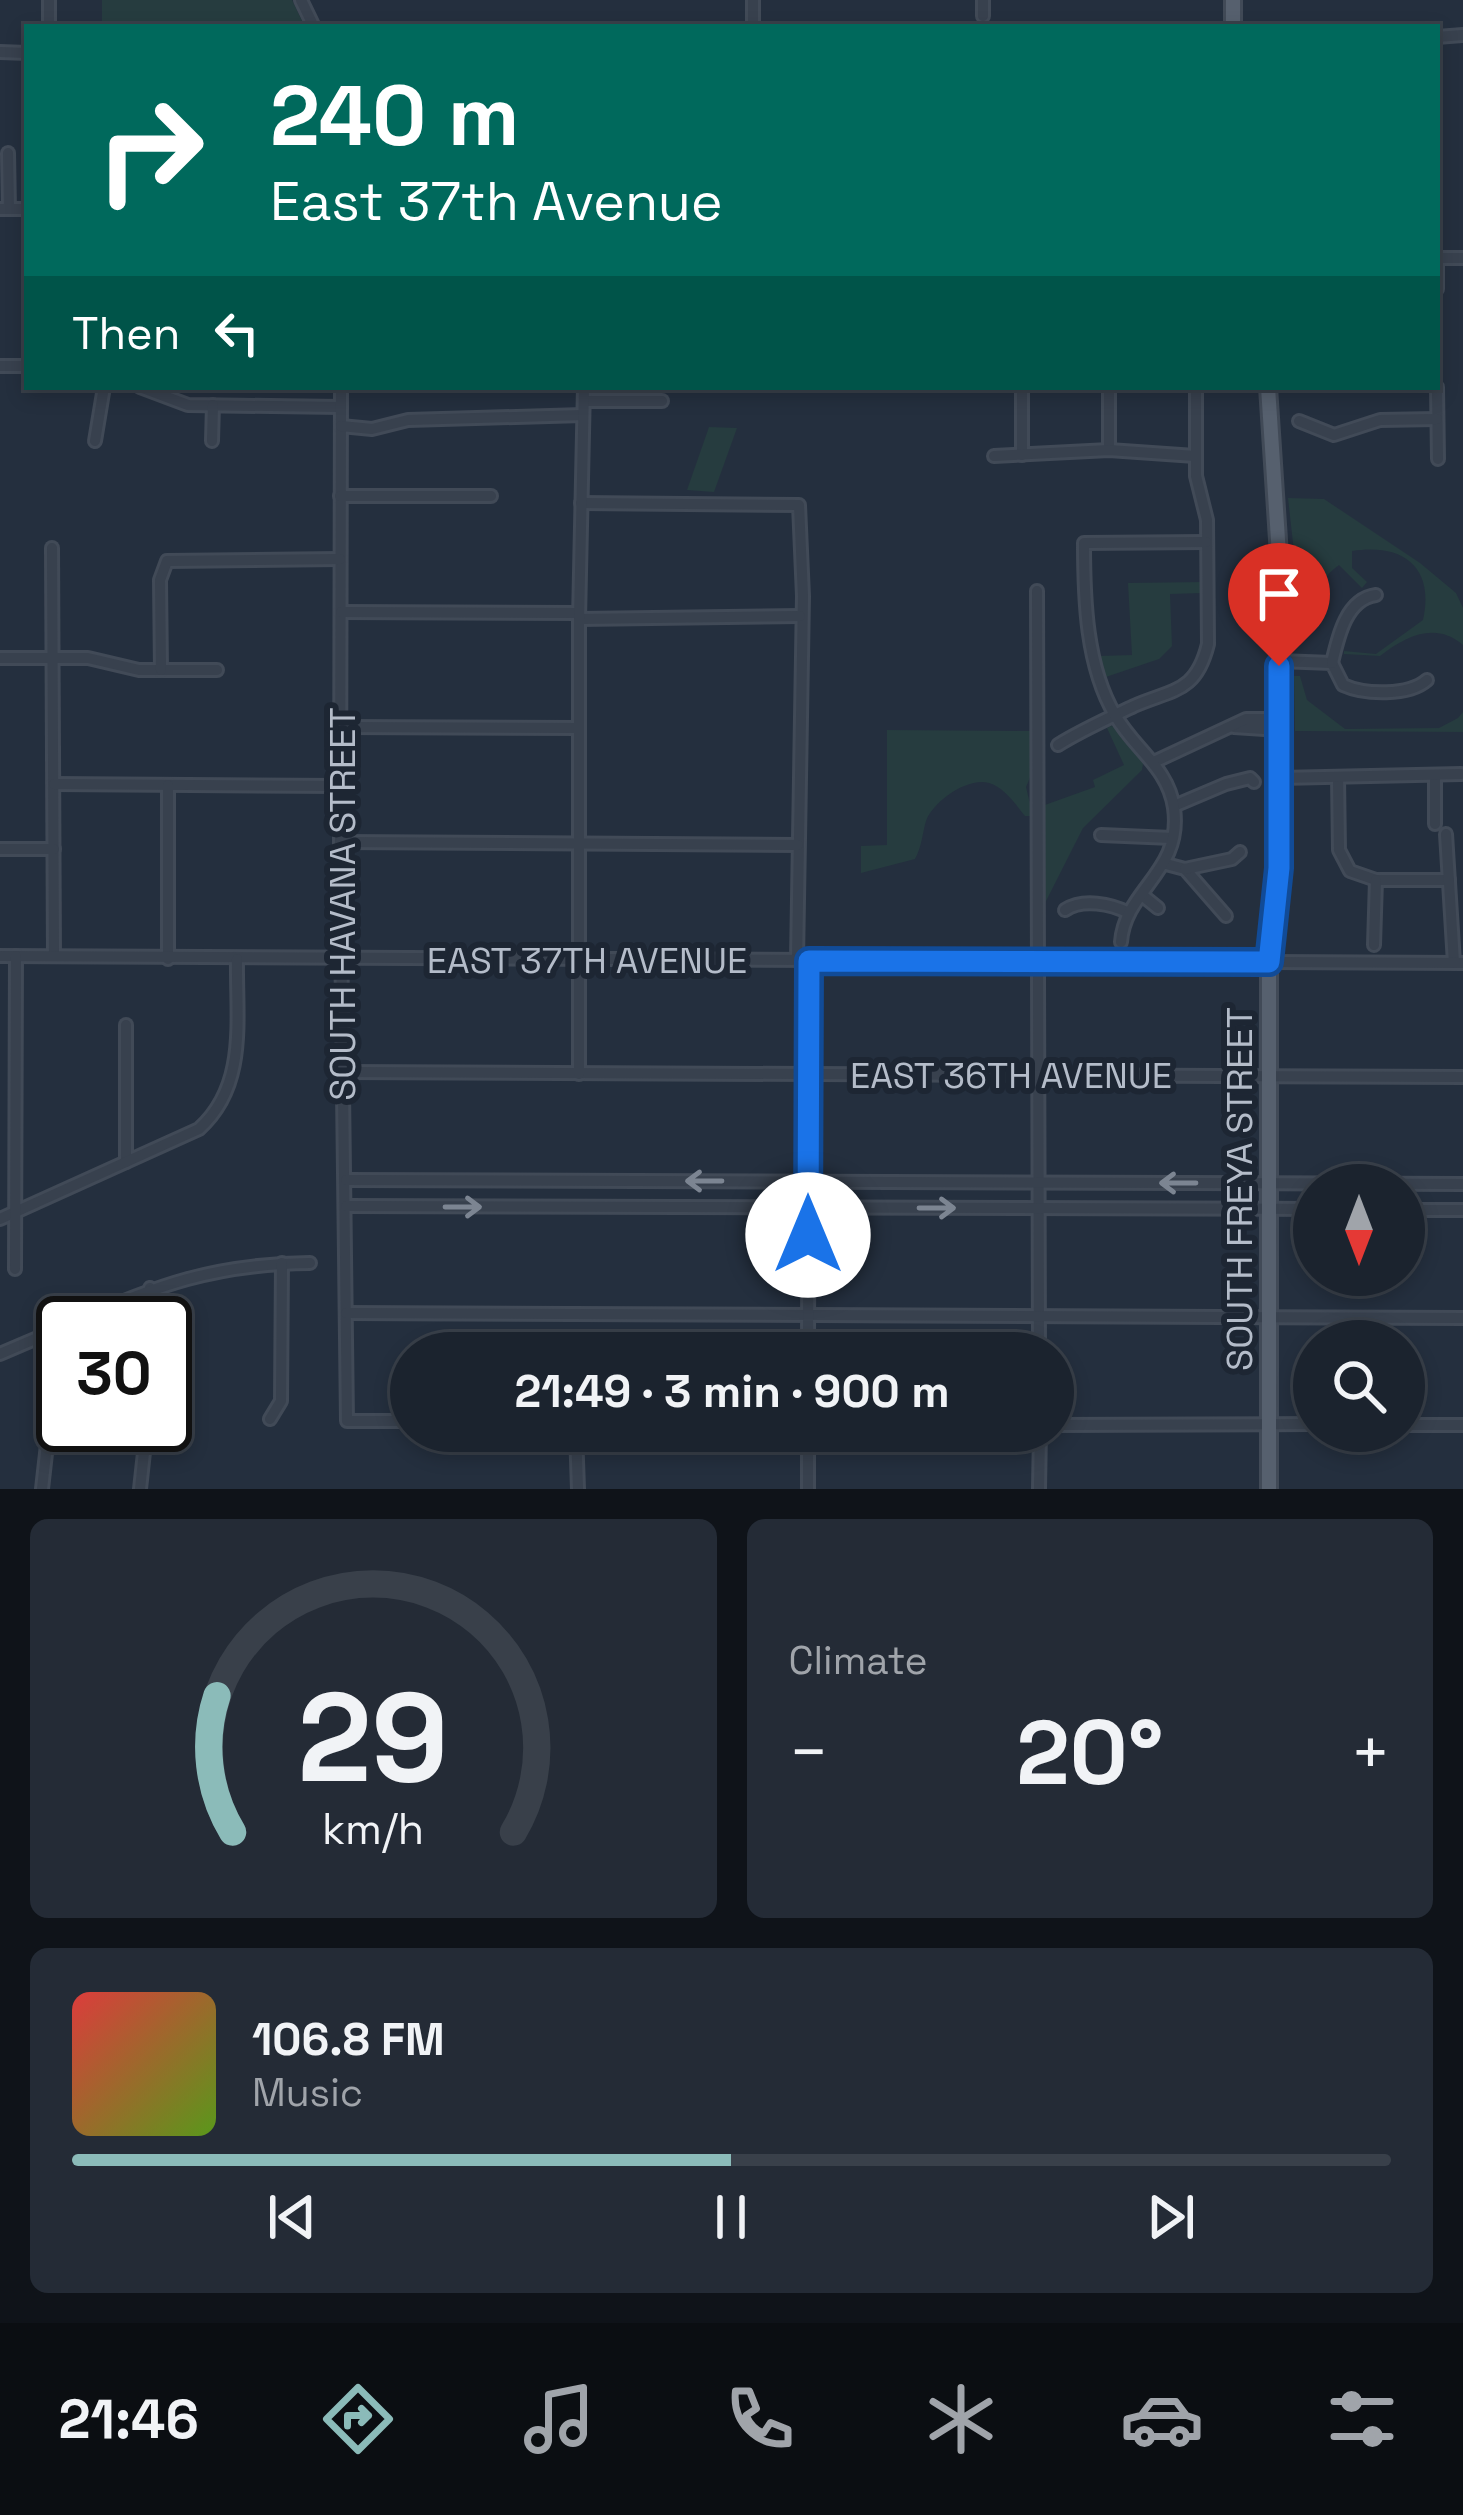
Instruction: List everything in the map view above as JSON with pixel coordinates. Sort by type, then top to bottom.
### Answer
[{"type":"main road","name":"SOUTH FREYA STREET","points":[[1268,390],[1279,555],[1280,724],[1279,868],[1269,962],[1269,1489]]},
{"type":"street","points":[[983,0],[983,16]]},
{"type":"street","points":[[4,209],[8,154]]},
{"type":"street","points":[[95,441],[104,390]]},
{"type":"street","points":[[147,390],[170,400],[213,405],[340,407]]},
{"type":"street","name":"SOUTH HAVANA STREET","points":[[341,390],[347,1421],[390,1421]]},
{"type":"street","points":[[1022,390],[1022,455]]},
{"type":"street","points":[[1109,390],[1109,450]]},
{"type":"street","points":[[1058,745],[1135,706],[1168,696],[1184,686],[1203,662],[1208,644],[1207,520],[1195,456],[1196,390]]},
{"type":"street","points":[[1437,390],[1438,459]]},
{"type":"street","points":[[579,1074],[584,394],[662,400]]},
{"type":"street","points":[[212,442],[213,405]]},
{"type":"street","points":[[340,426],[583,415]]},
{"type":"street","points":[[1299,421],[1334,435],[1380,420],[1437,419]]},
{"type":"street","points":[[994,456],[1109,450],[1195,456]]},
{"type":"street","points":[[340,496],[491,496]]},
{"type":"street","points":[[581,503],[792,504],[800,508],[798,845],[808,1074],[808,1332]]},
{"type":"street","points":[[1121,942],[1129,913],[1166,864],[1174,806],[1156,761],[1115,717],[1098,681],[1085,599],[1084,543],[1206,542]]},
{"type":"street","points":[[52,548],[54,956]]},
{"type":"street","points":[[161,670],[162,567],[174,558],[340,559]]},
{"type":"street","points":[[1037,591],[1039,1332]]},
{"type":"street","points":[[1328,663],[1355,604],[1376,595]]},
{"type":"street","points":[[340,612],[800,616]]},
{"type":"street","points":[[0,658],[88,658],[118,667],[218,670]]},
{"type":"street","points":[[1279,663],[1328,663]]},
{"type":"street","points":[[1328,663],[1343,685],[1358,690],[1409,690],[1427,680]]},
{"type":"street","points":[[1156,761],[1230,727],[1280,724]]},
{"type":"street","points":[[340,727],[578,728]]},
{"type":"street","points":[[1280,778],[1461,774]]},
{"type":"street","points":[[1435,775],[1436,824]]},
{"type":"street","points":[[1338,777],[1340,857],[1350,871],[1376,880],[1449,880]]},
{"type":"street","points":[[1174,806],[1253,778]]},
{"type":"street","points":[[54,784],[340,786]]},
{"type":"street","points":[[168,785],[169,958]]},
{"type":"street","points":[[1446,834],[1459,963]]},
{"type":"street","points":[[1100,835],[1172,838]]},
{"type":"street","points":[[340,842],[798,845]]},
{"type":"street","points":[[0,849],[54,849]]},
{"type":"street","points":[[1166,864],[1185,869],[1232,859],[1240,852]]},
{"type":"street","points":[[1185,869],[1205,896],[1225,908]]},
{"type":"street","points":[[1374,945],[1376,880]]},
{"type":"street","points":[[1142,895],[1158,908]]},
{"type":"street","points":[[1065,910],[1080,904],[1114,906],[1129,913]]},
{"type":"street","name":"EAST 37TH AVENUE","points":[[0,956],[1459,963]]},
{"type":"street","points":[[15,1269],[7,1134],[16,956]]},
{"type":"street","points":[[0,1219],[200,1129],[231,1088],[236,1061],[236,959]]},
{"type":"street","points":[[0,1021],[16,1022]]},
{"type":"street","points":[[126,1025],[126,1162]]},
{"type":"street","name":"EAST 36TH AVENUE","points":[[343,1072],[1463,1077]]},
{"type":"street","points":[[346,1180],[1463,1184]]},
{"type":"street","points":[[346,1206],[1293,1209]]},
{"type":"street","points":[[1425,1210],[1463,1210]]},
{"type":"street","points":[[270,1419],[281,1401],[282,1263]]},
{"type":"street","points":[[132,1296],[226,1269],[310,1263]]},
{"type":"street","points":[[150,1288],[151,1296]]},
{"type":"street","points":[[346,1313],[1463,1318]]},
{"type":"street","points":[[0,1354],[36,1339]]},
{"type":"street","points":[[1074,1425],[1293,1424]]},
{"type":"street","points":[[1425,1425],[1463,1425]]},
{"type":"street","points":[[42,1489],[46,1452]]},
{"type":"street","points":[[140,1489],[144,1452]]},
{"type":"street","points":[[577,1452],[578,1489]]},
{"type":"street","points":[[808,1452],[808,1489]]},
{"type":"street","points":[[1039,1489],[1040,1452]]},
{"type":"green space","points":[[102,0],[292,0],[304,24],[102,24]]},
{"type":"green space","points":[[709,427],[737,428],[714,492],[687,490]]},
{"type":"green space","points":[[1288,498],[1324,499],[1456,593],[1463,608],[1463,645],[1431,633],[1410,637],[1380,656],[1344,654],[1376,654],[1423,620],[1424,585],[1419,572],[1400,555],[1370,549],[1352,551],[1352,568],[1367,582],[1362,588],[1339,565],[1323,581],[1297,649]]},
{"type":"green space","points":[[1204,582],[1203,593],[1170,594],[1172,646],[1159,659],[1103,678],[1098,656],[1132,655],[1128,583]]},
{"type":"green space","points":[[1294,676],[1300,676],[1307,700],[1345,729],[1439,728],[1463,712],[1463,732],[1295,731]]},
{"type":"green space","points":[[1107,728],[1121,729],[1144,758],[1142,770],[1083,828],[1043,907],[1042,806],[1095,787],[1093,780],[1124,765]]},
{"type":"green space","points":[[887,730],[1031,731],[1032,773],[1026,787],[1033,816],[1025,816],[994,785],[971,784],[952,793],[930,814],[915,859],[861,873],[861,846],[887,845]]},
{"type":"route","points":[[808,1235],[809,961],[1269,962],[1279,868],[1279,666]]}]
